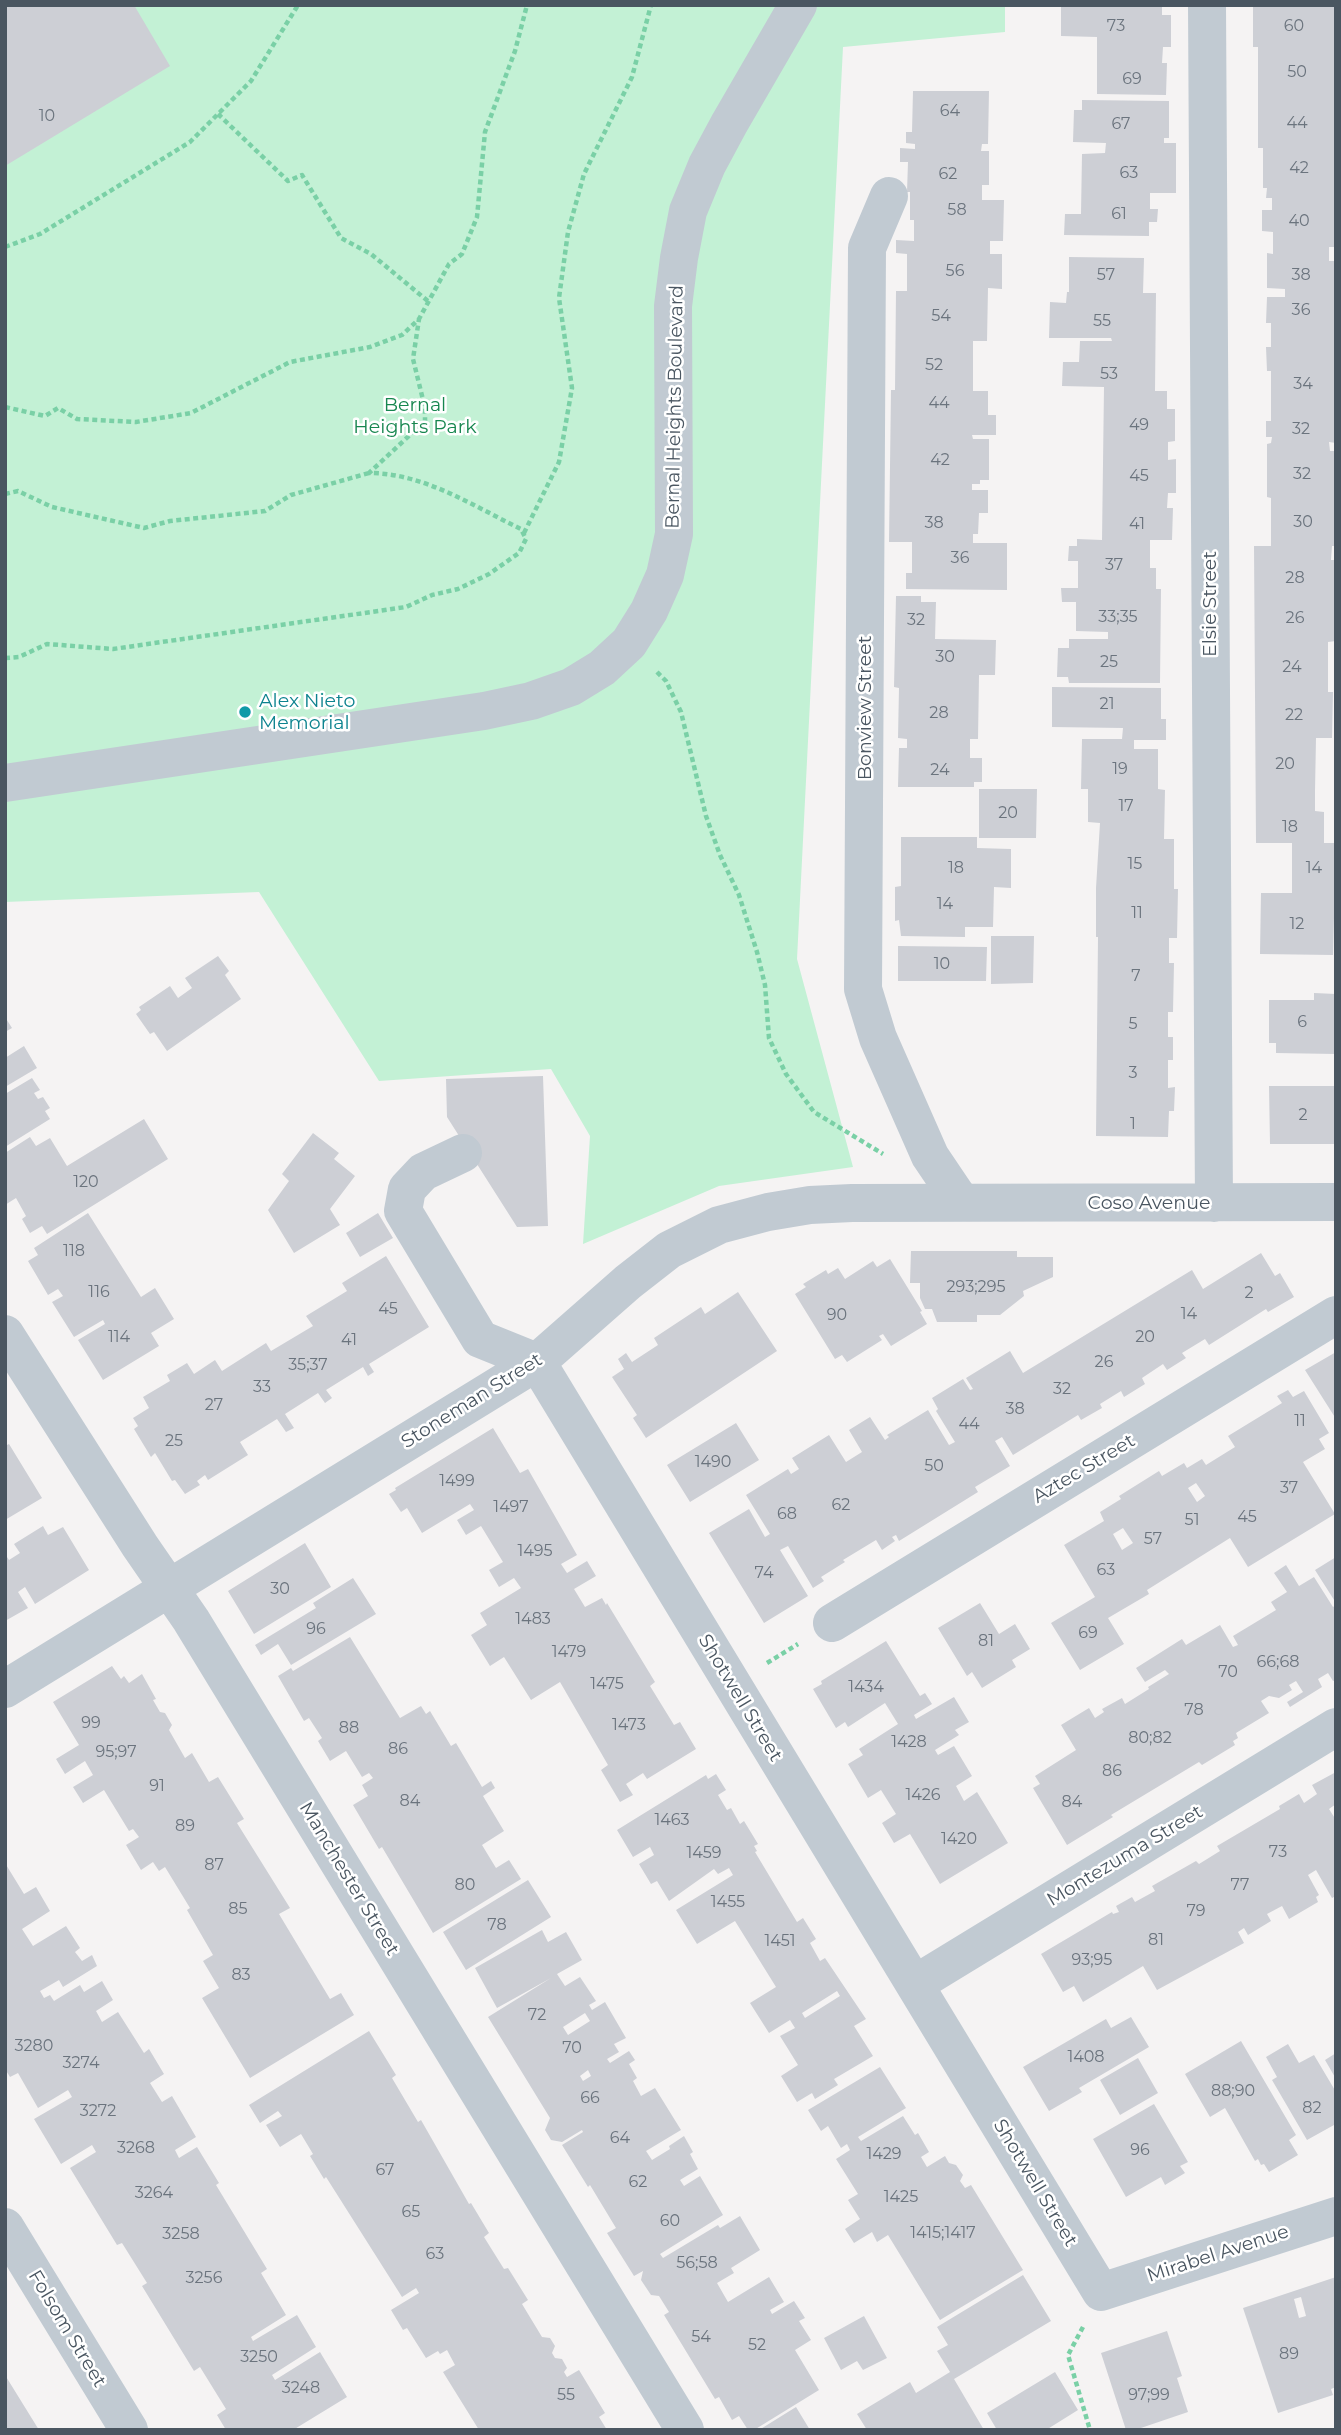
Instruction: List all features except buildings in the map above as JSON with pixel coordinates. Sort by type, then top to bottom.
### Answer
[{"type":"street","name":"Bernal Heights Boulevard","points":[[5,783],[484,711],[531,701],[571,688],[601,668],[629,643],[649,611],[665,575],[674,534],[673,306],[688,211],[707,165],[729,124],[799,5]]},
{"type":"street","name":"Elsie Street","points":[[1207,5],[1214,1203]]},
{"type":"street","name":"Bonview Street","points":[[889,196],[867,248],[863,989],[878,1038],[930,1156],[961,1202]]},
{"type":"street","points":[[463,1153],[423,1172],[407,1189],[403,1210],[480,1339],[537,1363]]},
{"type":"street","name":"Coso Avenue","points":[[961,1202],[1336,1202]]},
{"type":"street","name":"Stoneman Street","points":[[5,1689],[537,1363],[628,1282],[669,1250],[719,1226],[768,1212],[810,1205],[961,1202]]},
{"type":"street","name":"Aztec Street","points":[[832,1623],[1336,1315]]},
{"type":"street","name":"Manchester Street","points":[[5,1334],[198,1632],[685,2430]]},
{"type":"street","name":"Shotwell Street","points":[[537,1363],[1101,2292]]},
{"type":"street","name":"Montezuma Street","points":[[915,1984],[1336,1727]]},
{"type":"street","name":"Mirabel Avenue","points":[[1101,2292],[1336,2216]]},
{"type":"street","name":"Folsom Street","points":[[5,2227],[118,2426]]},
{"type":"path","points":[[5,247],[40,234],[190,142],[251,81],[298,5]]},
{"type":"path","points":[[5,407],[45,416],[58,408],[77,419],[136,422],[191,413],[290,362],[370,347],[402,335],[419,319],[449,264],[461,254],[477,217],[485,132],[515,51],[527,5]]},
{"type":"path","points":[[524,533],[559,462],[572,388],[559,298],[568,232],[584,174],[632,77],[650,5]]},
{"type":"path","points":[[218,114],[288,181],[302,175],[341,238],[371,254],[429,302]]},
{"type":"path","points":[[369,473],[425,421],[425,408],[413,359],[419,319]]},
{"type":"path","points":[[5,494],[18,491],[52,507],[144,528],[170,521],[265,511],[291,495],[369,473],[401,476],[429,484],[521,529],[526,539],[524,546],[500,567],[473,582],[432,595],[415,605],[113,649],[47,643],[19,657],[5,658]]},
{"type":"path","points":[[629,643],[666,681],[681,712],[706,816],[720,855],[739,895],[757,952],[765,985],[769,1038],[786,1074],[814,1112],[894,1161]]},
{"type":"path","points":[[732,1685],[832,1623]]},
{"type":"path","points":[[1090,2430],[1068,2355],[1101,2292]]},
{"type":"green space","name":"Bernal Heights Park","points":[[5,5],[1005,5],[1005,32],[843,47],[797,959],[853,1167],[719,1186],[583,1244],[590,1136],[551,1069],[379,1081],[259,892],[5,902]]},
{"type":"place","name":"Alex Nieto Memorial","points":[[245,712]]}]
